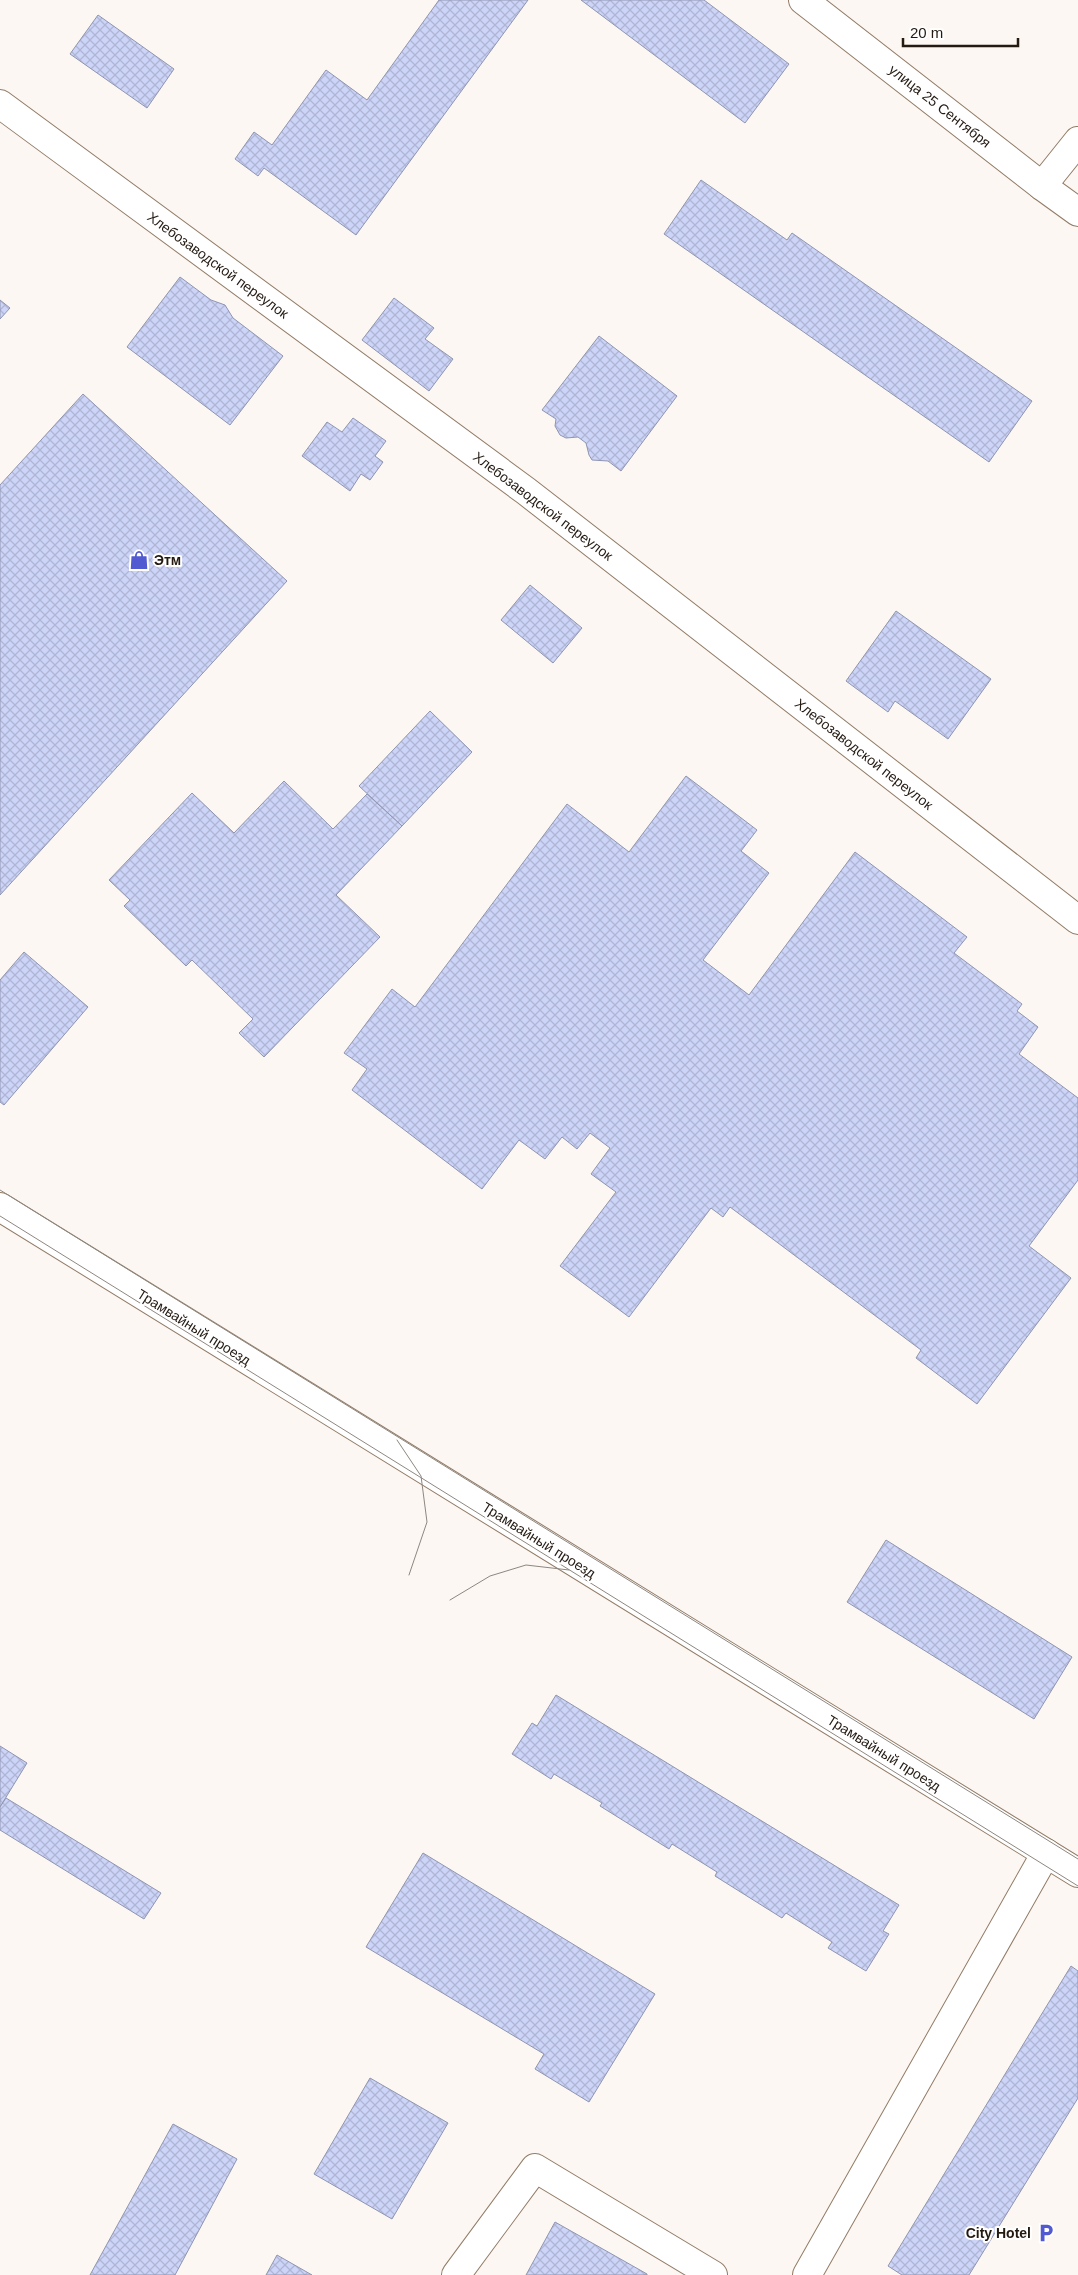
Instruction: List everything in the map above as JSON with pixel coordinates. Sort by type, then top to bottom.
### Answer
[{"type":"street","name":"улица 25 Сентября","points":[[804,0],[1078,212]]},
{"type":"street","name":"Хлебозаводской переулок","points":[[0,104],[526,491],[1078,920]]},
{"type":"street","points":[[1042,186],[1078,140]]},
{"type":"street","name":"Трамвайный проезд","points":[[0,1207],[1078,1873]]},
{"type":"street","points":[[807,2275],[1046,1853]]},
{"type":"street","points":[[456,2275],[535,2168],[697,2271]]},
{"type":"building","points":[[439,0],[528,0],[356,235],[264,168],[258,176],[235,159],[254,132],[272,145],[326,70],[367,100]]},
{"type":"building","points":[[581,0],[704,0],[789,64],[745,123]]},
{"type":"building","points":[[98,15],[174,69],[147,108],[70,54]]},
{"type":"building","points":[[701,180],[787,240],[792,233],[1032,401],[989,462],[664,234]]},
{"type":"building","points":[[180,277],[211,300],[225,305],[233,318],[283,356],[230,425],[127,347]]},
{"type":"building","points":[[394,298],[434,328],[425,339],[453,359],[429,391],[362,340]]},
{"type":"building","points":[[0,300],[10,308],[0,319]]},
{"type":"building","points":[[599,336],[677,396],[621,471],[608,461],[592,460],[586,443],[578,437],[566,438],[560,435],[555,426],[556,419],[542,410]]},
{"type":"building","points":[[83,394],[287,581],[0,895],[0,485]]},
{"type":"building","points":[[353,418],[386,441],[375,456],[383,462],[370,480],[361,474],[350,491],[302,456],[327,422],[342,432]]},
{"type":"building","points":[[530,585],[582,628],[553,663],[501,620]]},
{"type":"building","points":[[896,611],[991,679],[948,739],[895,701],[888,712],[846,681]]},
{"type":"building","points":[[430,711],[472,752],[402,826],[359,786]]},
{"type":"building","points":[[686,776],[757,830],[741,851],[769,873],[703,960],[749,995],[855,852],[967,937],[954,953],[1022,1004],[1017,1011],[1038,1027],[1019,1054],[1078,1098],[1078,1180],[1029,1246],[1071,1278],[977,1404],[916,1358],[921,1350],[730,1207],[723,1217],[711,1208],[629,1317],[560,1266],[616,1192],[591,1174],[610,1148],[590,1133],[577,1149],[562,1137],[545,1159],[519,1140],[482,1189],[352,1090],[367,1069],[344,1053],[392,989],[415,1007],[567,804],[629,852]]},
{"type":"building","points":[[284,781],[333,829],[367,794],[402,826],[336,895],[380,937],[264,1057],[239,1033],[253,1019],[192,960],[186,966],[124,906],[130,900],[109,880],[192,793],[234,833]]},
{"type":"building","points":[[24,952],[88,1007],[4,1105],[0,1102],[0,980]]},
{"type":"building","points":[[886,1540],[1072,1657],[1034,1719],[847,1602]]},
{"type":"building","points":[[556,1695],[899,1905],[883,1931],[889,1934],[866,1971],[828,1948],[832,1942],[786,1913],[782,1918],[715,1876],[717,1872],[672,1844],[669,1849],[600,1806],[602,1803],[554,1774],[551,1779],[512,1754],[532,1723],[537,1726]]},
{"type":"building","points":[[0,1746],[27,1763],[0,1807]]},
{"type":"building","points":[[6,1798],[161,1893],[144,1919],[0,1830],[0,1807]]},
{"type":"building","points":[[423,1853],[655,1994],[589,2102],[535,2069],[544,2054],[366,1947]]},
{"type":"building","points":[[1071,1966],[1078,1971],[1078,2098],[969,2275],[902,2275],[888,2266]]},
{"type":"building","points":[[370,2078],[448,2123],[392,2219],[314,2174]]},
{"type":"building","points":[[173,2124],[237,2159],[175,2275],[90,2275]]},
{"type":"building","points":[[555,2222],[647,2274],[647,2275],[526,2275]]},
{"type":"building","points":[[277,2255],[312,2275],[266,2275]]},
{"type":"tram line","points":[[0,1190],[1078,1859]]},
{"type":"tram line","points":[[0,1216],[1078,1886]]},
{"type":"tram line","points":[[397,1440],[421,1476],[427,1522],[409,1575]]},
{"type":"tram line","points":[[450,1600],[490,1576],[526,1565],[569,1570]]},
{"type":"place","name":"Этм","points":[[139,560]]},
{"type":"place","name":"City Hotel","points":[[1046,2233]]}]
